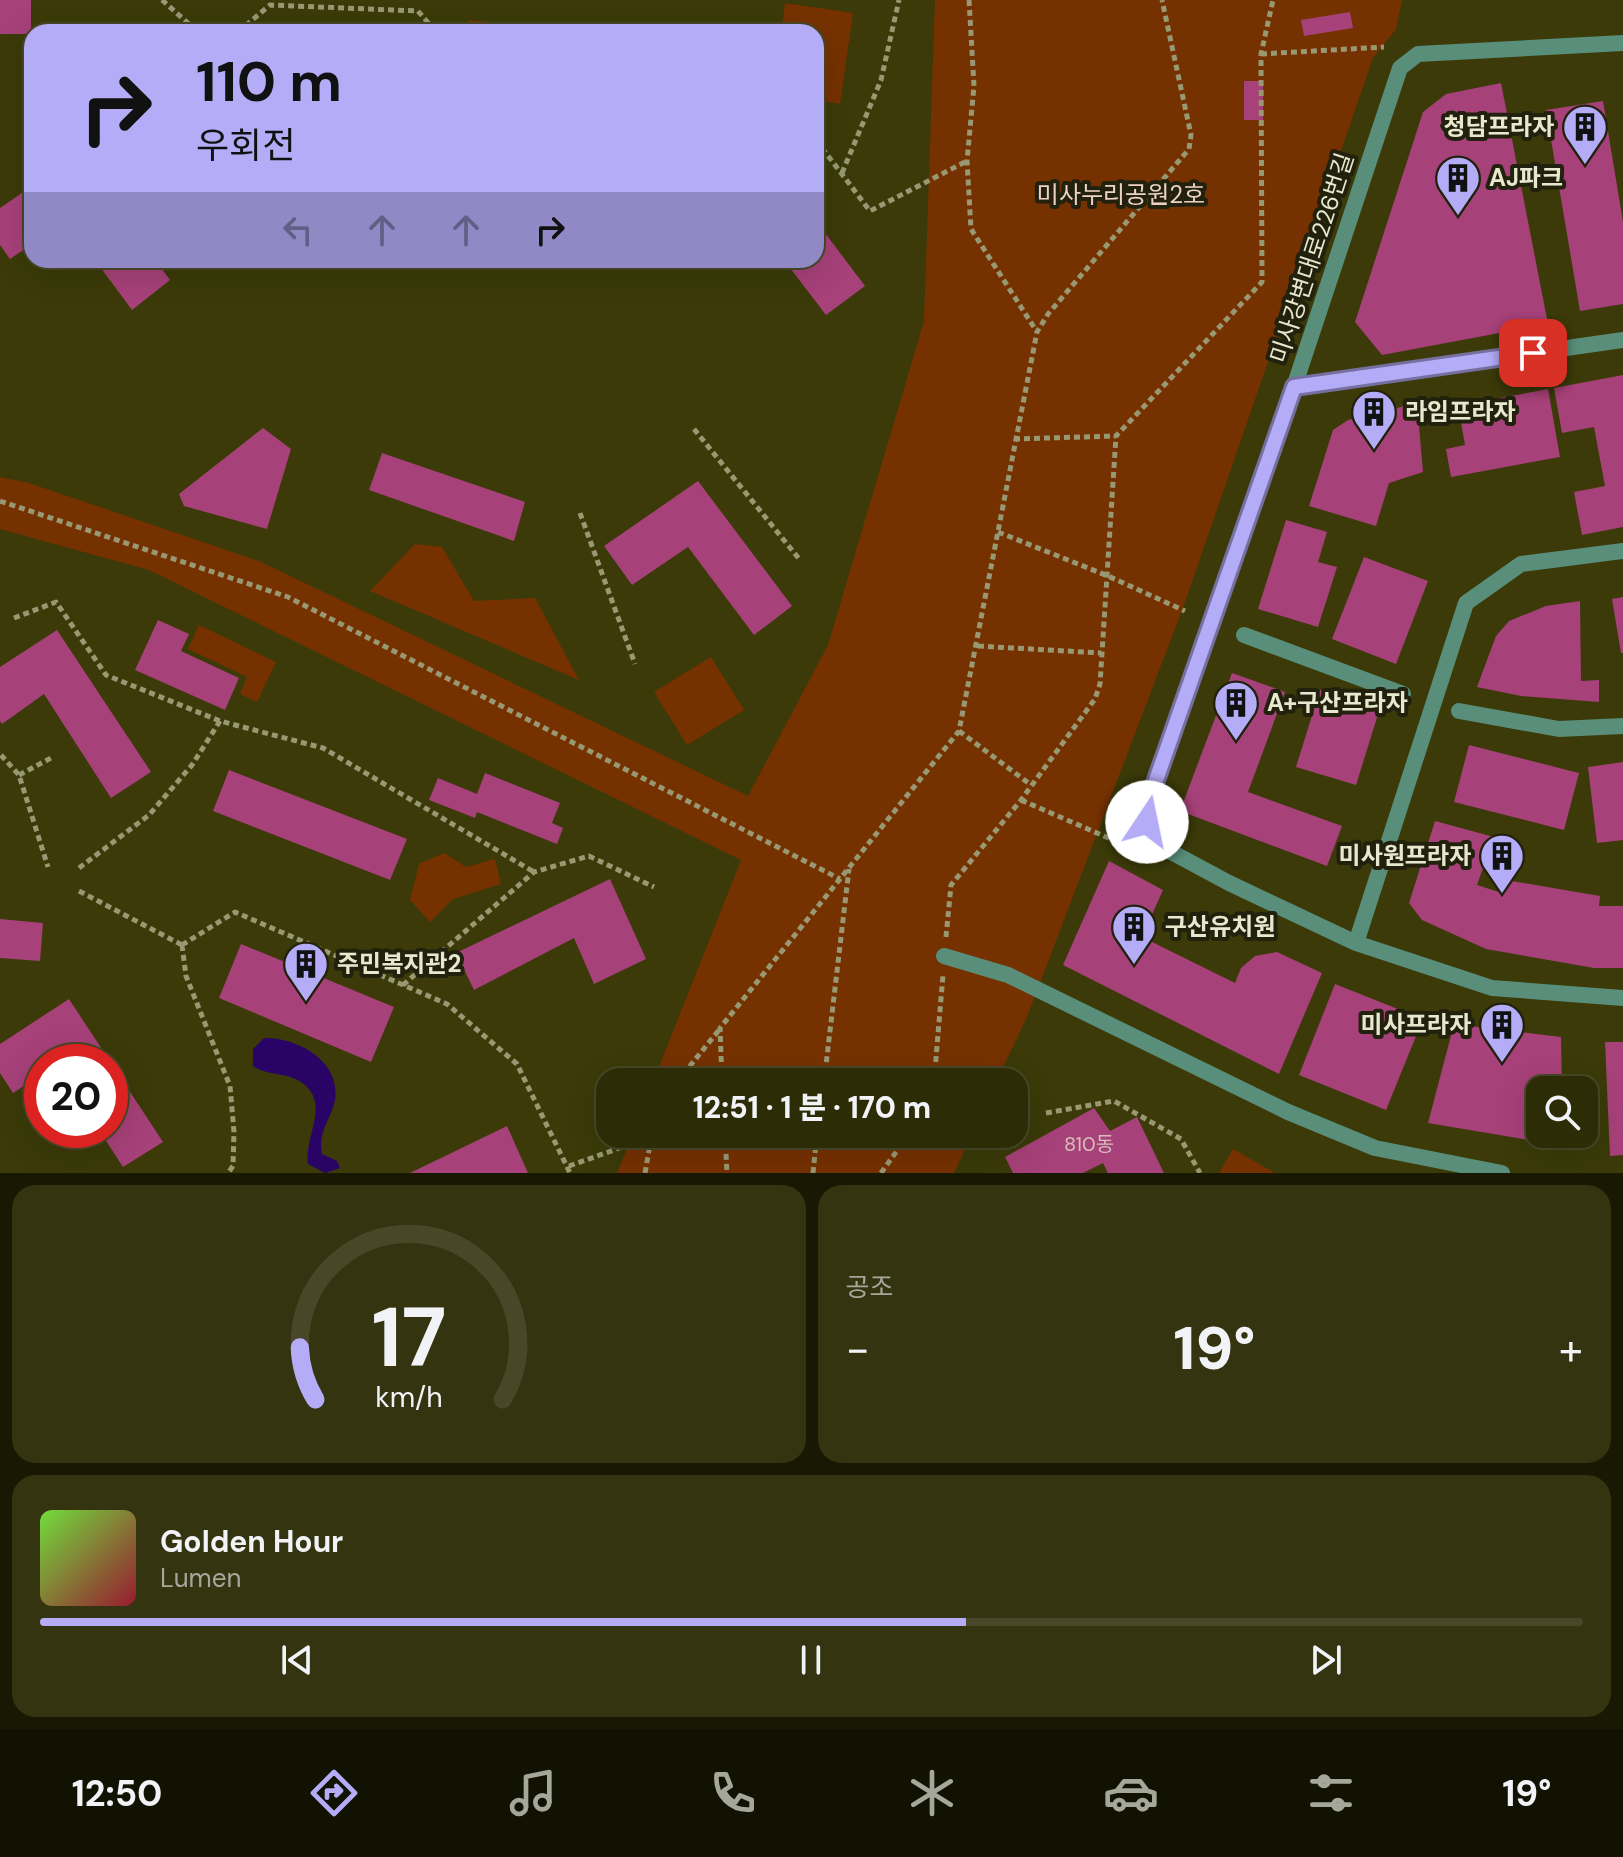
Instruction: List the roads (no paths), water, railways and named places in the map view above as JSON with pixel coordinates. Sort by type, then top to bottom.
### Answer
[{"type":"street","name":"미사강변대로226번길","points":[[1623,43],[1418,54],[1400,68],[1294,387],[1148,803],[1147,822],[1162,847],[1229,883],[1356,943],[1492,988],[1623,998]]},
{"type":"street","points":[[1294,387],[1623,340]]},
{"type":"street","points":[[1356,943],[1466,603],[1521,564],[1623,551]]},
{"type":"street","points":[[1244,635],[1403,694]]},
{"type":"street","points":[[1459,711],[1559,729],[1623,726]]},
{"type":"street","points":[[944,956],[1008,975],[1288,1112],[1375,1148],[1502,1173]]},
{"type":"place","name":"청담프라자","points":[[1585,166]]},
{"type":"place","name":"AJ파크","points":[[1458,217]]},
{"type":"place","name":"라임프라자","points":[[1374,451]]},
{"type":"place","name":"A+구산프라자","points":[[1236,742]]},
{"type":"place","name":"미사원프라자","points":[[1502,895]]},
{"type":"place","name":"구산유치원","points":[[1134,966]]},
{"type":"place","name":"주민복지관2","points":[[306,1003]]},
{"type":"place","name":"미사프라자","points":[[1502,1064]]},
{"type":"park label","name":"미사누리공원2호","points":[[1121,195]]}]
